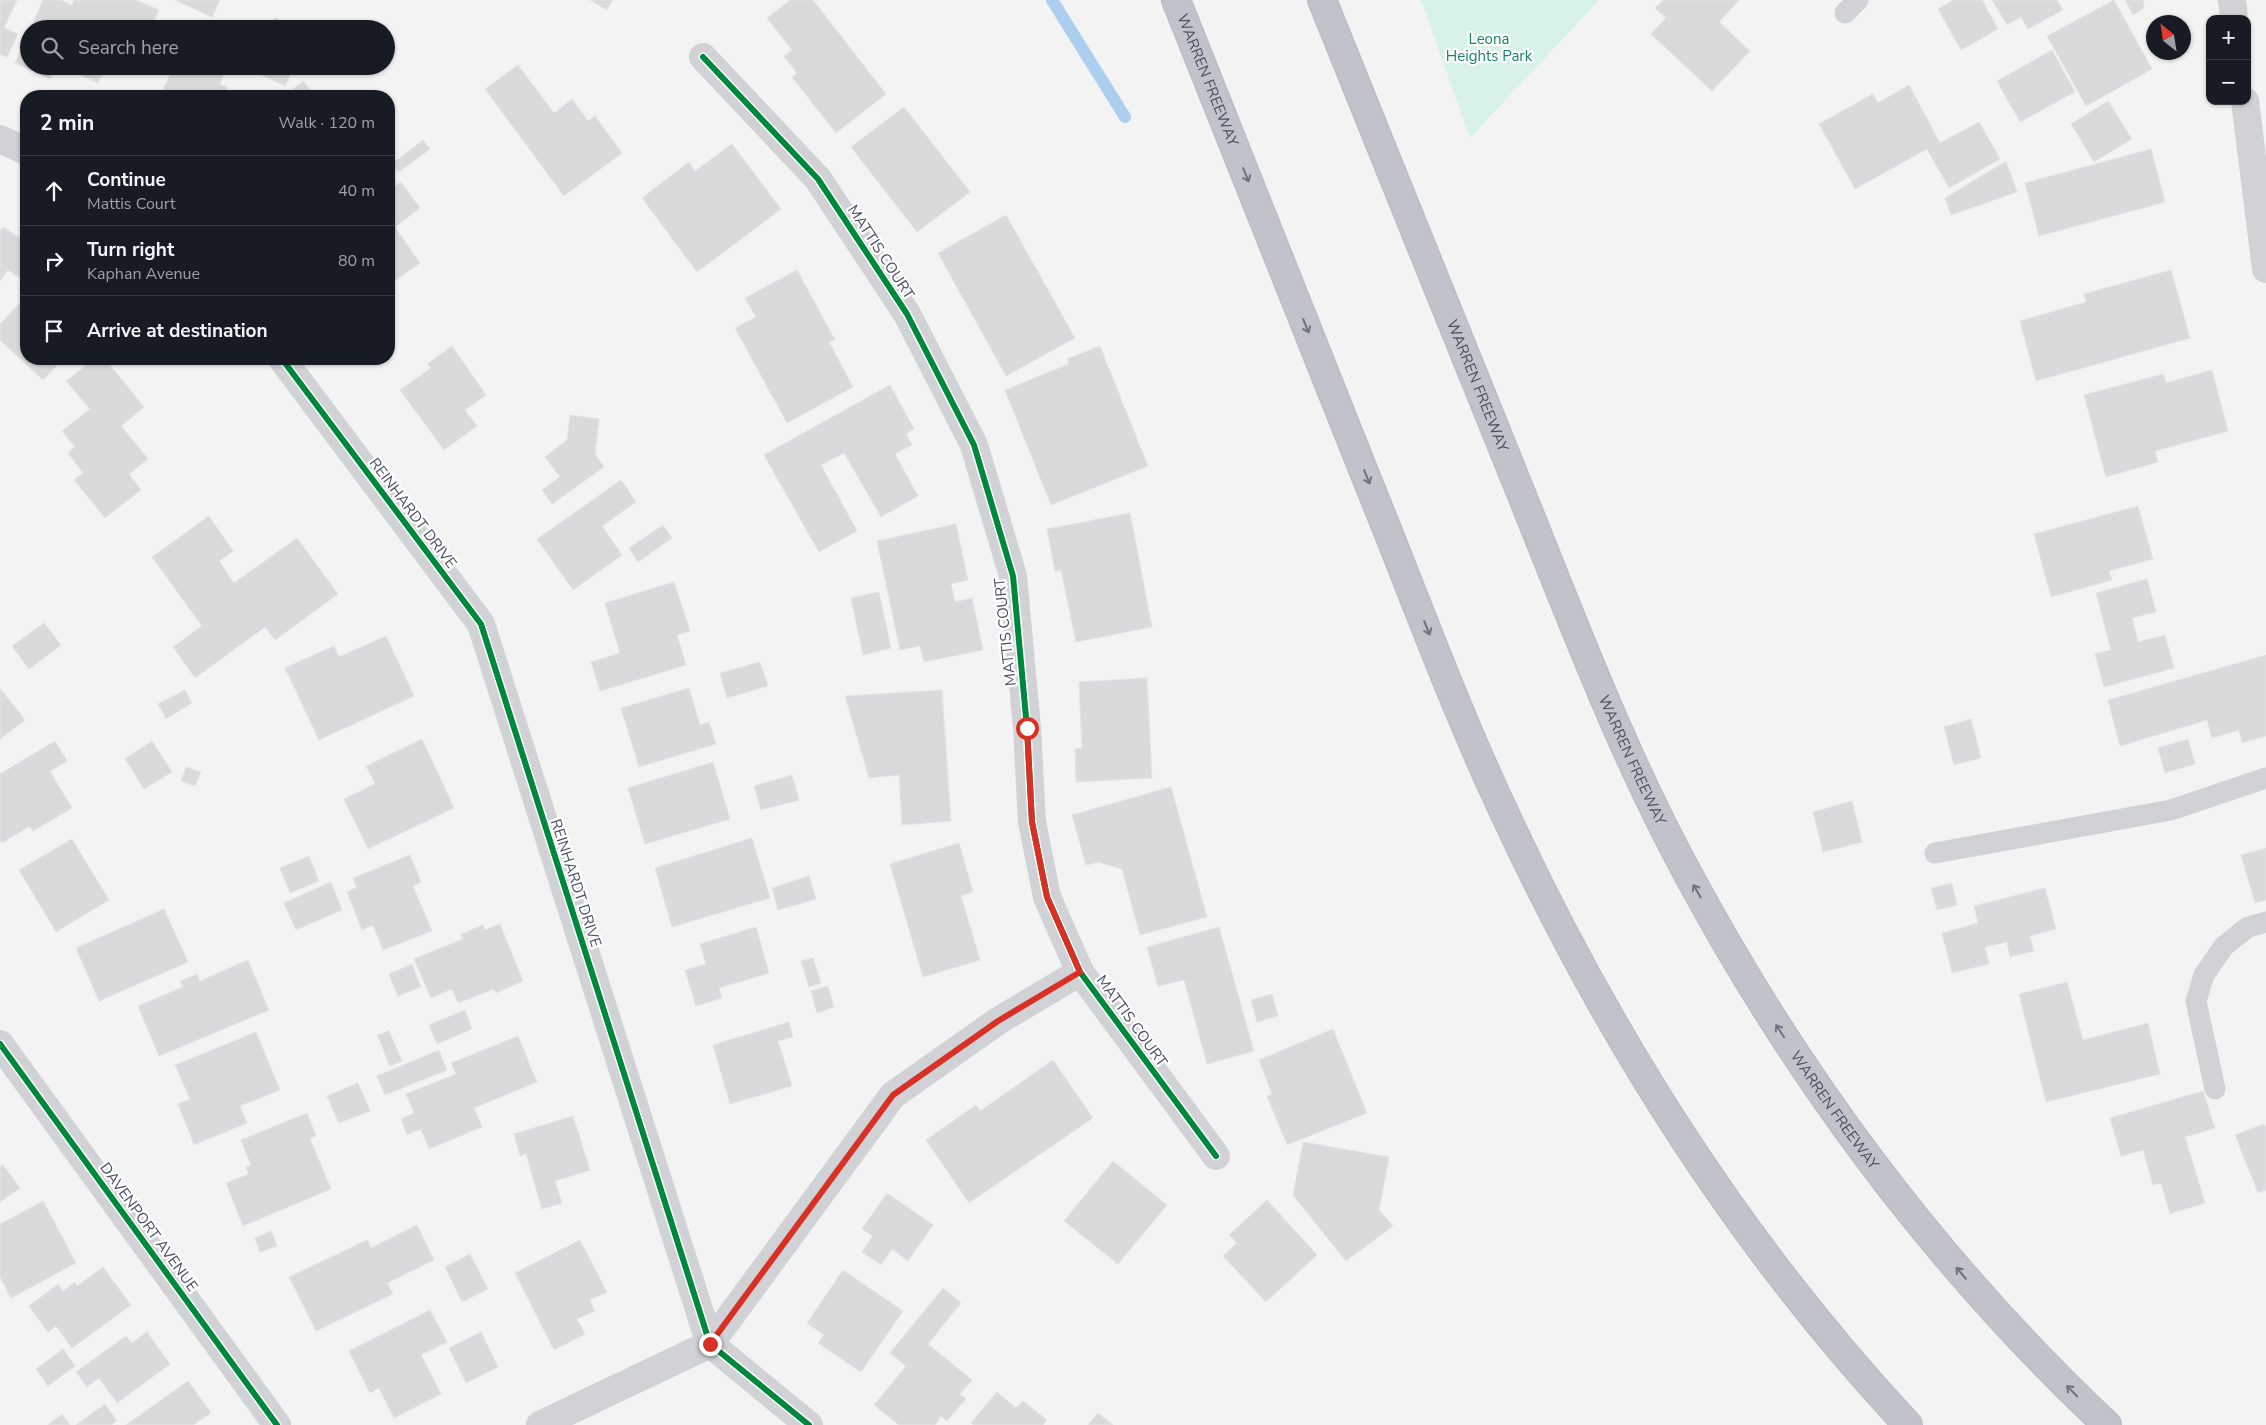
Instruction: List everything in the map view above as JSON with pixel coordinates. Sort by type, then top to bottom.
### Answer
[{"type":"highway","name":"WARREN FREEWAY","points":[[1176,0],[1446,676],[1502,810],[1565,937],[1634,1061],[1710,1180],[1794,1293],[1908,1425]]},
{"type":"highway","name":"WARREN FREEWAY","points":[[1322,0],[1577,633],[1629,756],[1688,874],[1752,986],[1820,1094],[1900,1202],[1989,1306],[2107,1425]]},
{"type":"street","points":[[2232,0],[2234,15]]},
{"type":"street","name":"MATTIS COURT","points":[[703,57],[818,179],[907,314],[974,445],[1013,576],[1027,728],[1032,822],[1047,897],[1080,972],[1216,1156]]},
{"type":"street","points":[[2246,105],[2266,268]]},
{"type":"street","points":[[0,138],[20,148]]},
{"type":"street","name":"REINHARDT DRIVE","points":[[287,365],[481,624],[710,1344]]},
{"type":"street","points":[[540,1425],[710,1344],[893,1095],[998,1021],[1080,972]]},
{"type":"street","name":"DAVENPORT AVENUE","points":[[0,1044],[277,1425]]},
{"type":"street","points":[[710,1344],[809,1425]]},
{"type":"lane","points":[[1935,853],[2171,810],[2266,778]]},
{"type":"lane","points":[[2215,1089],[2196,1002],[2204,975],[2224,946],[2248,927],[2266,922]]},
{"type":"green space","name":"Leona Heights Park","points":[[1421,0],[1599,0],[1470,138]]},
{"type":"building","points":[[0,0],[17,0],[4,28],[18,34],[7,57],[0,54]]},
{"type":"building","points":[[43,0],[61,0],[72,5],[74,0],[136,0],[159,10],[154,20],[34,20]]},
{"type":"building","points":[[175,0],[220,0],[212,17]]},
{"type":"building","points":[[590,0],[613,0],[607,10]]},
{"type":"building","points":[[790,0],[813,0],[886,94],[836,133],[792,77],[797,73],[784,56],[792,50],[767,18]]},
{"type":"building","points":[[1663,0],[1739,0],[1719,22],[1750,51],[1712,91],[1651,34],[1666,18],[1655,8]]},
{"type":"building","points":[[1953,0],[1982,0],[1998,29],[1961,50],[1938,9]]},
{"type":"building","points":[[1992,0],[2057,0],[2063,10],[2028,29],[2021,17],[2007,25]]},
{"type":"building","points":[[2114,0],[2152,69],[2086,106],[2047,36]]},
{"type":"building","points":[[2125,0],[2143,0],[2144,8],[2133,15]]},
{"type":"building","points":[[2052,50],[2075,92],[2020,122],[1997,81]]},
{"type":"building","points":[[20,52],[20,65],[15,63]]},
{"type":"building","points":[[518,65],[554,113],[572,99],[588,121],[595,116],[622,153],[564,196],[485,89]]},
{"type":"building","points":[[41,75],[52,75],[50,79]]},
{"type":"building","points":[[81,75],[102,75],[98,83]]},
{"type":"building","points":[[170,75],[224,75],[220,84],[227,87],[225,90],[163,90]]},
{"type":"building","points":[[262,75],[290,75],[285,86]]},
{"type":"building","points":[[303,81],[310,90],[292,90]]},
{"type":"building","points":[[1909,85],[1940,143],[1979,122],[2000,159],[1949,188],[1927,149],[1855,189],[1819,124],[1873,94],[1878,103]]},
{"type":"building","points":[[2108,101],[2132,139],[2094,162],[2071,124]]},
{"type":"building","points":[[904,107],[970,192],[917,232],[851,147]]},
{"type":"building","points":[[423,140],[430,149],[399,172],[395,167],[395,162]]},
{"type":"building","points":[[732,144],[781,209],[697,272],[642,198],[689,162],[695,171]]},
{"type":"building","points":[[2151,149],[2165,202],[2039,236],[2025,183]]},
{"type":"building","points":[[2006,161],[2017,192],[1951,215],[1945,198]]},
{"type":"building","points":[[401,182],[420,208],[395,227],[395,186]]},
{"type":"building","points":[[1006,215],[1075,338],[1006,376],[938,253]]},
{"type":"building","points":[[3,227],[20,238],[20,278],[8,270],[0,281],[0,231]]},
{"type":"building","points":[[395,227],[420,263],[395,281]]},
{"type":"building","points":[[797,270],[835,340],[829,342],[853,387],[787,423],[735,328],[756,317],[745,298]]},
{"type":"building","points":[[2171,270],[2190,338],[2036,381],[2020,321],[2086,302],[2084,294]]},
{"type":"building","points":[[20,302],[20,359],[0,340],[0,324]]},
{"type":"building","points":[[452,346],[486,395],[465,410],[477,426],[444,450],[400,390],[431,368],[427,364]]},
{"type":"building","points":[[1100,346],[1148,466],[1051,505],[1005,390],[1069,364],[1067,359]]},
{"type":"building","points":[[27,365],[57,365],[43,380]]},
{"type":"building","points":[[86,365],[110,365],[144,407],[121,426],[148,459],[129,474],[141,490],[105,518],[74,480],[83,473],[68,453],[75,447],[62,431],[90,409],[66,381]]},
{"type":"building","points":[[2212,370],[2228,431],[2155,451],[2158,462],[2106,477],[2084,395],[2163,374],[2166,383]]},
{"type":"building","points":[[890,385],[914,429],[906,434],[912,445],[895,454],[918,496],[881,517],[844,453],[821,465],[857,531],[819,552],[764,455]]},
{"type":"building","points":[[570,415],[599,419],[595,454],[604,467],[552,504],[542,490],[560,477],[545,457],[567,440]]},
{"type":"building","points":[[621,480],[636,502],[602,526],[622,555],[573,590],[537,539]]},
{"type":"building","points":[[2138,506],[2153,559],[2109,571],[2112,580],[2051,597],[2034,534]]},
{"type":"building","points":[[1130,513],[1152,627],[1076,642],[1061,570],[1055,571],[1047,529]]},
{"type":"building","points":[[209,516],[233,551],[219,561],[234,583],[297,538],[338,594],[275,640],[265,627],[195,678],[173,647],[202,626],[152,557]]},
{"type":"building","points":[[956,524],[968,580],[951,584],[955,602],[972,598],[983,650],[924,662],[920,646],[900,650],[877,541]]},
{"type":"building","points":[[663,525],[672,538],[638,562],[629,548]]},
{"type":"building","points":[[2147,579],[2156,612],[2132,618],[2138,642],[2165,635],[2174,668],[2104,687],[2095,654],[2111,650],[2096,593]]},
{"type":"building","points":[[674,582],[690,631],[677,635],[686,665],[600,691],[591,662],[620,653],[605,603]]},
{"type":"building","points":[[879,592],[891,648],[863,655],[851,598]]},
{"type":"building","points":[[44,623],[61,645],[29,669],[12,646]]},
{"type":"building","points":[[386,636],[414,696],[319,740],[285,668],[334,646],[339,657]]},
{"type":"building","points":[[2266,655],[2266,736],[2242,743],[2239,730],[2212,738],[2207,720],[2120,746],[2108,700]]},
{"type":"building","points":[[760,662],[768,686],[727,698],[720,673]]},
{"type":"building","points":[[1147,678],[1152,778],[1076,782],[1075,749],[1082,748],[1079,682]]},
{"type":"building","points":[[0,688],[25,720],[0,739]]},
{"type":"building","points":[[689,688],[700,725],[709,722],[716,744],[639,767],[621,708]]},
{"type":"building","points":[[185,690],[192,703],[166,719],[158,704]]},
{"type":"building","points":[[942,690],[951,821],[902,825],[899,775],[869,778],[845,696]]},
{"type":"building","points":[[1971,719],[1981,758],[1954,765],[1944,727]]},
{"type":"building","points":[[422,739],[454,808],[368,849],[344,799],[375,784],[366,766]]},
{"type":"building","points":[[2188,739],[2195,764],[2165,773],[2158,748]]},
{"type":"building","points":[[55,741],[67,761],[50,771],[72,808],[33,831],[30,826],[2,843],[0,840],[0,774]]},
{"type":"building","points":[[152,741],[172,772],[144,789],[125,759]]},
{"type":"building","points":[[713,762],[730,819],[645,844],[628,788]]},
{"type":"building","points":[[186,767],[201,772],[195,786],[181,781]]},
{"type":"building","points":[[792,775],[799,800],[761,810],[754,786]]},
{"type":"building","points":[[1171,787],[1207,917],[1140,935],[1122,869],[1099,862],[1086,865],[1072,815]]},
{"type":"building","points":[[1852,801],[1862,842],[1823,852],[1813,812]]},
{"type":"building","points":[[752,838],[770,898],[672,927],[655,868]]},
{"type":"building","points":[[72,839],[109,900],[56,932],[19,870]]},
{"type":"building","points":[[959,843],[973,892],[961,896],[980,960],[923,977],[890,864]]},
{"type":"building","points":[[2266,848],[2266,900],[2255,903],[2241,855]]},
{"type":"building","points":[[410,855],[421,882],[413,886],[432,931],[383,950],[373,925],[362,930],[347,892],[357,887],[353,878]]},
{"type":"building","points":[[309,856],[319,881],[290,893],[280,868]]},
{"type":"building","points":[[809,876],[816,899],[778,910],[772,888]]},
{"type":"building","points":[[331,882],[342,910],[296,930],[284,903]]},
{"type":"building","points":[[1952,883],[1957,905],[1937,910],[1931,888]]},
{"type":"building","points":[[2045,888],[2056,929],[2030,936],[2034,951],[2010,957],[2007,942],[1985,947],[1989,964],[1952,973],[1942,933],[1978,923],[1974,906]]},
{"type":"building","points":[[164,909],[188,962],[99,1001],[76,948]]},
{"type":"building","points":[[500,924],[523,981],[496,993],[494,989],[458,1003],[452,989],[431,998],[414,959],[463,939],[461,934],[483,925],[485,930]]},
{"type":"building","points":[[756,927],[769,973],[719,988],[722,998],[696,1006],[685,970],[706,964],[700,944]]},
{"type":"building","points":[[1219,927],[1254,1051],[1207,1064],[1184,980],[1158,986],[1147,947]]},
{"type":"building","points":[[813,958],[821,983],[809,987],[801,961]]},
{"type":"building","points":[[248,960],[269,1010],[159,1056],[138,1006],[183,987],[180,981],[197,974],[200,981]]},
{"type":"building","points":[[412,964],[421,987],[398,996],[389,974]]},
{"type":"building","points":[[2067,982],[2083,1040],[2148,1023],[2160,1074],[2046,1102],[2019,994]]},
{"type":"building","points":[[828,986],[834,1007],[817,1013],[811,991]]},
{"type":"building","points":[[1272,994],[1278,1016],[1257,1022],[1251,1000]]},
{"type":"building","points":[[465,1010],[472,1029],[437,1044],[429,1025]]},
{"type":"building","points":[[789,1022],[793,1037],[778,1041],[792,1086],[730,1104],[713,1045]]},
{"type":"building","points":[[1333,1029],[1367,1113],[1287,1145],[1267,1096],[1272,1094],[1259,1060]]},
{"type":"building","points":[[389,1031],[402,1061],[390,1066],[377,1035]]},
{"type":"building","points":[[256,1032],[280,1090],[240,1106],[247,1123],[194,1145],[178,1104],[190,1099],[175,1065]]},
{"type":"building","points":[[518,1036],[537,1082],[474,1108],[482,1127],[429,1149],[421,1129],[407,1135],[401,1119],[414,1113],[406,1094],[456,1074],[451,1063]]},
{"type":"building","points":[[439,1050],[447,1070],[385,1095],[377,1076]]},
{"type":"building","points":[[1053,1060],[1093,1118],[969,1203],[926,1140],[976,1105],[980,1111]]},
{"type":"building","points":[[358,1083],[370,1111],[339,1123],[327,1096]]},
{"type":"building","points":[[2203,1091],[2215,1128],[2185,1137],[2205,1203],[2170,1214],[2161,1183],[2153,1185],[2143,1150],[2121,1156],[2110,1118]]},
{"type":"building","points":[[307,1113],[316,1136],[310,1139],[331,1189],[243,1226],[226,1183],[249,1174],[246,1167],[251,1165],[241,1140]]},
{"type":"building","points":[[573,1116],[590,1170],[555,1181],[562,1203],[542,1209],[526,1154],[520,1156],[514,1134]]},
{"type":"building","points":[[2264,1124],[2266,1128],[2266,1190],[2258,1193],[2235,1135]]},
{"type":"building","points":[[1303,1142],[1389,1157],[1379,1210],[1393,1226],[1346,1261],[1293,1195]]},
{"type":"building","points":[[1113,1161],[1167,1205],[1118,1264],[1064,1221]]},
{"type":"building","points":[[3,1165],[20,1188],[0,1202],[0,1167]]},
{"type":"building","points":[[887,1193],[933,1225],[908,1261],[892,1249],[881,1265],[862,1252],[873,1236],[862,1229]]},
{"type":"building","points":[[1267,1200],[1317,1255],[1266,1302],[1223,1256],[1237,1243],[1229,1235]]},
{"type":"building","points":[[43,1201],[76,1263],[11,1298],[0,1277],[0,1224]]},
{"type":"building","points":[[417,1225],[434,1260],[387,1283],[393,1294],[316,1331],[289,1277],[367,1240],[371,1248]]},
{"type":"building","points":[[271,1231],[277,1246],[260,1252],[255,1238]]},
{"type":"building","points":[[580,1240],[607,1292],[590,1300],[595,1311],[577,1319],[585,1334],[554,1350],[515,1273]]},
{"type":"building","points":[[470,1254],[488,1289],[462,1302],[445,1267]]},
{"type":"building","points":[[103,1267],[131,1305],[72,1348],[56,1326],[48,1332],[29,1306],[58,1284],[63,1291],[75,1282],[77,1286]]},
{"type":"building","points":[[843,1270],[903,1311],[861,1372],[818,1343],[824,1335],[807,1323]]},
{"type":"building","points":[[943,1288],[961,1303],[928,1344],[972,1380],[960,1394],[966,1399],[947,1421],[941,1416],[935,1425],[899,1425],[874,1405],[906,1366],[890,1353]]},
{"type":"building","points":[[430,1310],[447,1342],[421,1355],[441,1394],[394,1418],[379,1388],[370,1393],[349,1351]]},
{"type":"building","points":[[147,1332],[170,1364],[117,1403],[99,1378],[87,1387],[76,1372],[126,1336],[132,1343]]},
{"type":"building","points":[[481,1332],[498,1367],[466,1383],[449,1348]]},
{"type":"building","points":[[63,1349],[75,1366],[48,1386],[36,1369]]},
{"type":"building","points":[[188,1381],[211,1413],[193,1425],[126,1425]]},
{"type":"building","points":[[997,1392],[1016,1408],[1023,1401],[1047,1420],[1043,1425],[974,1425],[971,1423]]},
{"type":"building","points":[[105,1404],[117,1421],[111,1425],[76,1425]]},
{"type":"building","points":[[1098,1413],[1113,1425],[1088,1425]]},
{"type":"building","points":[[62,1414],[70,1425],[48,1425]]},
{"type":"waterway","points":[[1052,0],[1125,117]]},
{"type":"cycle path","points":[[703,57],[818,179],[907,314],[974,445],[1013,576],[1027,728],[1032,822],[1047,897],[1080,972],[1216,1156]]},
{"type":"cycle path","points":[[287,365],[481,624],[710,1344],[809,1425]]},
{"type":"cycle path","points":[[0,1044],[277,1425]]},
{"type":"route","points":[[710,1344],[893,1095],[998,1021],[1080,972],[1047,897],[1032,822],[1027,728]]}]
